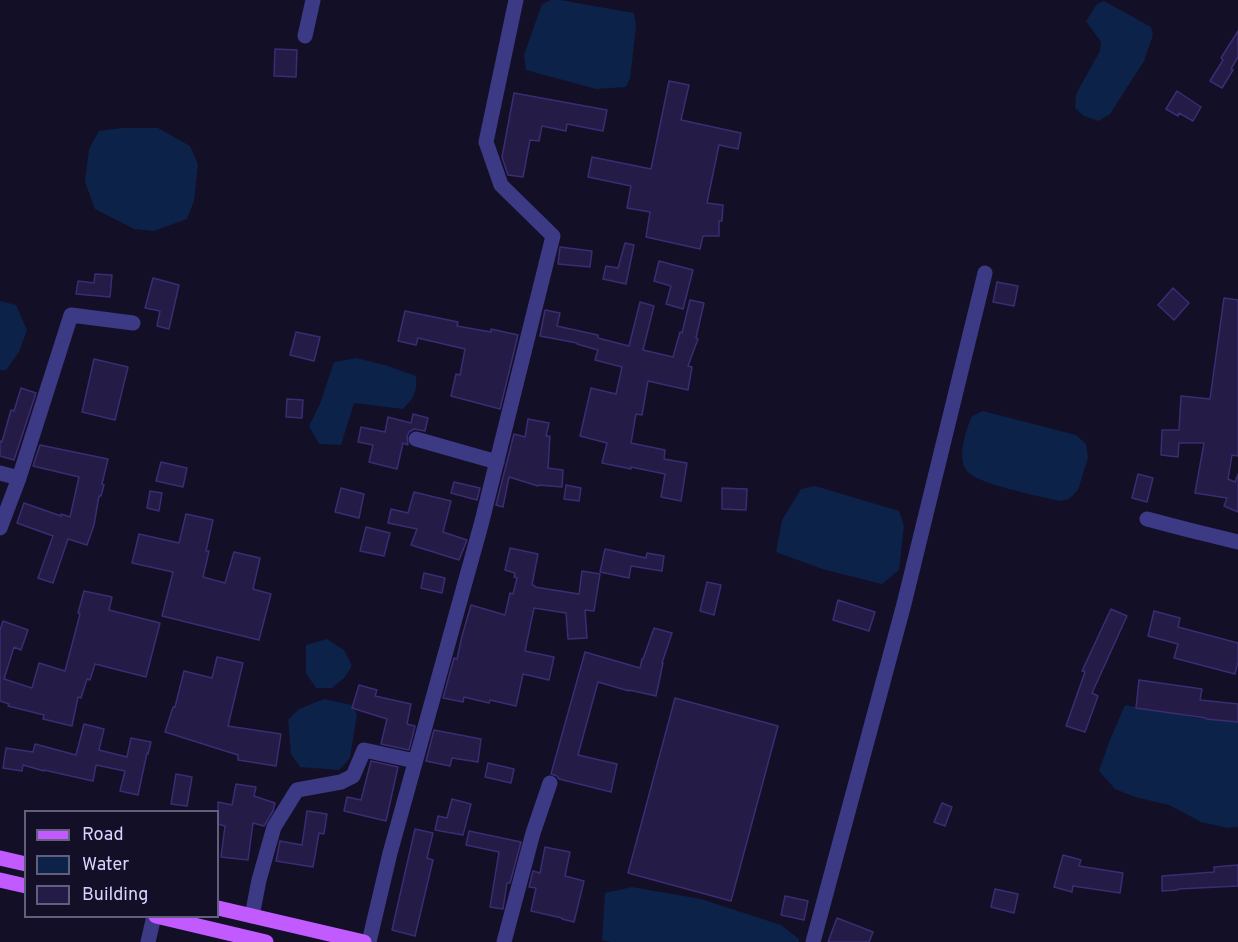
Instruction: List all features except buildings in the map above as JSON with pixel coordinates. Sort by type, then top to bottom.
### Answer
[{"type":"main road","points":[[0,858],[24,864]]},
{"type":"main road","points":[[0,880],[24,886]]},
{"type":"main road","points":[[219,908],[364,942]]},
{"type":"main road","points":[[164,918],[266,942]]},
{"type":"street","points":[[305,36],[313,0]]},
{"type":"street","points":[[369,942],[390,853],[481,525],[553,236],[501,185],[486,142],[516,0]]},
{"type":"street","points":[[813,942],[903,604],[985,273]]},
{"type":"street","points":[[0,528],[19,478],[71,315],[133,324]]},
{"type":"street","points":[[416,439],[497,462]]},
{"type":"street","points":[[0,473],[19,478]]},
{"type":"street","points":[[1148,519],[1238,542]]},
{"type":"street","points":[[252,916],[259,880],[274,827],[297,790],[341,782],[353,776],[364,750],[415,761]]},
{"type":"street","points":[[504,942],[533,833],[550,783]]},
{"type":"street","points":[[148,942],[154,918]]},
{"type":"water","points":[[551,0],[634,13],[636,27],[630,79],[626,87],[596,89],[526,70],[524,55],[542,4]]},
{"type":"water","points":[[1104,1],[1151,27],[1153,35],[1144,61],[1110,114],[1099,121],[1084,116],[1075,108],[1076,94],[1100,51],[1101,42],[1086,21],[1097,4]]},
{"type":"water","points":[[158,128],[190,146],[198,164],[194,201],[187,219],[154,231],[134,229],[95,209],[85,182],[89,149],[99,131]]},
{"type":"water","points":[[0,301],[16,305],[27,330],[19,352],[6,370],[0,370]]},
{"type":"water","points":[[357,358],[416,376],[414,394],[403,409],[354,403],[341,445],[319,444],[309,426],[320,404],[334,362]]},
{"type":"water","points":[[983,411],[1076,435],[1086,444],[1088,458],[1078,490],[1069,499],[1059,501],[994,485],[972,475],[963,464],[963,443],[972,416]]},
{"type":"water","points":[[815,486],[899,511],[904,526],[899,570],[882,584],[822,569],[776,552],[782,520],[801,489]]},
{"type":"water","points":[[327,639],[344,650],[352,666],[344,678],[332,688],[316,688],[306,673],[306,645]]},
{"type":"water","points":[[324,699],[352,705],[357,714],[350,758],[339,770],[300,767],[291,754],[288,720],[299,709]]},
{"type":"water","points":[[1125,705],[1197,718],[1238,721],[1238,827],[1228,828],[1201,822],[1169,805],[1135,797],[1115,789],[1099,771]]},
{"type":"water","points":[[632,887],[701,899],[781,925],[799,939],[799,942],[611,942],[602,940],[605,893]]}]
